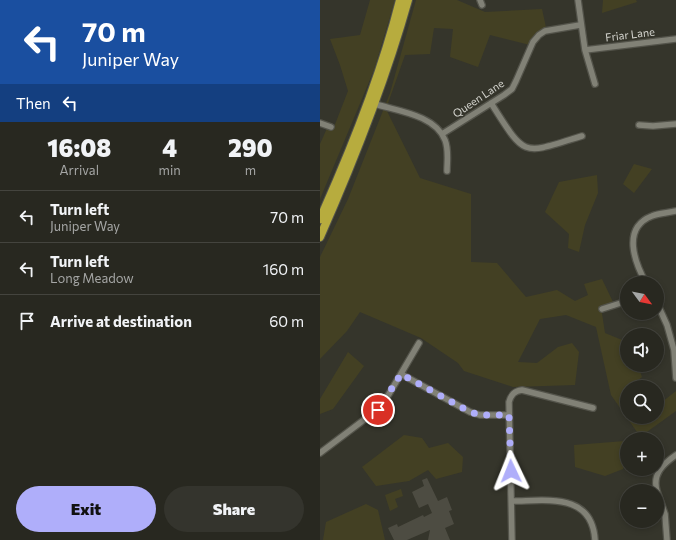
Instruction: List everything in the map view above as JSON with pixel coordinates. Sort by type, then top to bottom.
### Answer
[{"type":"highway","points":[[320,220],[343,168],[369,102],[390,41],[400,0]]},
{"type":"highway","points":[[320,237],[375,104],[408,0]]},
{"type":"street","points":[[578,0],[580,25],[585,50],[595,84]]},
{"type":"street","name":"Queen Lane","points":[[442,134],[512,89],[534,42],[542,33],[545,31],[580,25]]},
{"type":"street","name":"Friar Lane","points":[[585,50],[676,39]]},
{"type":"street","points":[[492,103],[513,137],[526,148],[537,150],[582,136]]},
{"type":"street","points":[[375,104],[425,120],[442,134],[446,141],[448,151],[447,171]]},
{"type":"street","points":[[320,123],[331,127]]},
{"type":"street","points":[[639,124],[653,126],[676,124]]},
{"type":"street","points":[[643,276],[635,259],[633,241],[636,232],[644,221],[652,216],[676,211]]},
{"type":"street","points":[[602,308],[620,303]]},
{"type":"street","points":[[664,318],[674,350],[676,378]]},
{"type":"street","points":[[320,453],[378,410],[419,344]]},
{"type":"street","points":[[401,374],[470,412],[480,415],[509,415]]},
{"type":"street","points":[[512,540],[509,415],[510,398],[516,391],[522,390],[593,408]]},
{"type":"street","points":[[655,484],[663,464],[676,455]]},
{"type":"street","points":[[512,501],[562,501],[570,503],[581,510],[589,520],[593,527],[595,540]]},
{"type":"street","points":[[664,511],[667,540]]},
{"type":"shaded area","points":[[370,0],[395,0],[374,70],[320,199],[320,144],[328,126],[334,127],[348,91],[330,39],[360,35]]},
{"type":"shaded area","points":[[416,0],[457,0],[485,12],[542,9],[547,32],[530,45],[490,35],[478,67],[450,57],[453,29],[434,28],[430,54],[405,55],[386,109],[420,178],[471,194],[471,262],[497,263],[526,297],[557,290],[575,301],[588,295],[584,284],[602,279],[614,304],[601,307],[605,333],[620,339],[620,372],[640,372],[642,377],[638,380],[620,380],[620,408],[611,395],[596,327],[566,315],[540,319],[518,362],[537,363],[558,347],[572,343],[579,352],[575,385],[513,387],[464,371],[458,363],[421,338],[360,312],[347,331],[320,359],[320,257],[348,199],[390,93]]},
{"type":"shaded area","points":[[603,0],[636,0],[637,2],[602,13]]},
{"type":"shaded area","points":[[634,164],[652,169],[634,193],[623,184]]},
{"type":"shaded area","points":[[597,175],[598,193],[585,225],[579,252],[568,248],[569,234],[545,212],[559,182]]},
{"type":"shaded area","points":[[348,352],[364,366],[333,409],[320,414],[320,399]]},
{"type":"shaded area","points":[[676,391],[676,411],[664,420],[664,400]]},
{"type":"shaded area","points":[[631,424],[658,424],[647,432],[637,432]]},
{"type":"shaded area","points":[[404,435],[422,438],[429,448],[448,443],[463,457],[462,472],[436,479],[428,470],[409,481],[376,486],[362,467]]},
{"type":"shaded area","points":[[620,441],[620,470],[605,476],[575,467],[574,445]]},
{"type":"shaded area","points":[[401,489],[403,496],[395,499],[398,507],[390,511],[385,495]]},
{"type":"shaded area","points":[[366,504],[378,510],[385,540],[323,540],[326,522]]},
{"type":"building","points":[[427,478],[438,501],[447,497],[452,510],[449,511],[454,524],[445,528],[450,540],[428,540],[430,530],[407,540],[394,540],[388,528],[397,524],[398,527],[423,515],[424,517],[432,513],[428,504],[419,508],[412,492],[424,486],[422,480]]},
{"type":"route","points":[[378,410],[401,374],[464,410],[480,415],[509,415],[511,471]]}]
